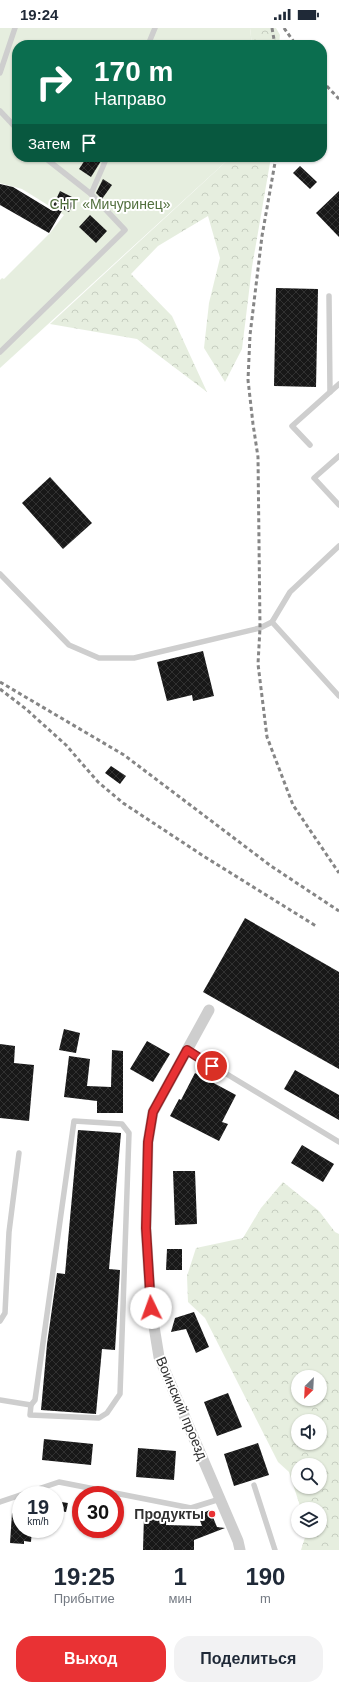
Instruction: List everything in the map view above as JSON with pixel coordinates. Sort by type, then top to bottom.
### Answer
[{"type":"street","name":"Воинский проезд","points":[[209,1010],[153,1112],[148,1142],[146,1228],[151,1308],[159,1357],[220,1499],[240,1550]]},
{"type":"lane","points":[[0,73],[15,28]]},
{"type":"lane","points":[[150,40],[155,28]]},
{"type":"lane","points":[[0,111],[12,124]]},
{"type":"lane","points":[[0,352],[125,230],[91,194],[50,162]]},
{"type":"lane","points":[[91,194],[105,162]]},
{"type":"lane","points":[[329,296],[330,392]]},
{"type":"lane","points":[[310,445],[292,426],[339,384]]},
{"type":"lane","points":[[339,456],[314,478],[339,505]]},
{"type":"lane","points":[[0,574],[69,645],[99,658],[134,658],[260,628],[272,622],[290,592],[339,546]]},
{"type":"lane","points":[[272,622],[339,696]]},
{"type":"lane","points":[[187,1050],[339,1142]]},
{"type":"lane","points":[[74,1121],[122,1124],[129,1133],[120,1394],[107,1413],[99,1418],[30,1415],[31,1405],[35,1400],[74,1121]]},
{"type":"lane","points":[[0,1321],[5,1313],[9,1232],[19,1153]]},
{"type":"lane","points":[[0,1400],[31,1405]]},
{"type":"lane","points":[[0,1502],[59,1482],[190,1508],[220,1499]]},
{"type":"lane","points":[[254,1485],[275,1550]]},
{"type":"green space","name":"СНТ «Мичуринец»","points":[[0,28],[250,28],[251,40],[12,40],[12,162],[226,162],[0,368],[0,280],[2,278],[4,279],[50,233],[64,215],[22,189],[0,183]]},
{"type":"green space","points":[[250,28],[276,28],[280,35],[280,40],[251,40]]},
{"type":"green space","points":[[226,162],[270,162],[252,267],[242,349],[225,382],[204,348],[209,303],[220,258],[208,216],[158,246],[131,274],[172,316],[207,392],[137,339],[50,324]]},
{"type":"green space","points":[[283,1182],[319,1211],[335,1232],[339,1234],[339,1550],[301,1550],[305,1538],[327,1538],[327,1502],[299,1502],[296,1494],[327,1494],[327,1458],[291,1458],[291,1478],[289,1472],[278,1462],[205,1318],[188,1302],[187,1276],[196,1248],[243,1238],[261,1208]]},
{"type":"building","points":[[84,162],[100,162],[91,177],[79,169]]},
{"type":"building","points":[[300,166],[317,182],[310,189],[293,173]]},
{"type":"building","points":[[103,179],[112,185],[102,199],[96,193]]},
{"type":"building","points":[[0,184],[13,187],[51,210],[60,191],[76,199],[69,212],[63,209],[49,233],[0,205]]},
{"type":"building","points":[[339,191],[339,237],[316,213]]},
{"type":"building","points":[[90,215],[107,231],[96,243],[79,227]]},
{"type":"building","points":[[276,288],[318,289],[316,387],[274,386]]},
{"type":"building","points":[[50,477],[92,523],[63,549],[22,503]]},
{"type":"building","points":[[203,651],[214,696],[193,701],[192,695],[167,701],[157,662]]},
{"type":"building","points":[[111,766],[126,776],[120,784],[105,773]]},
{"type":"building","points":[[245,918],[339,972],[339,1069],[203,992]]},
{"type":"building","points":[[64,1029],[80,1033],[76,1053],[59,1050]]},
{"type":"building","points":[[147,1041],[170,1054],[153,1082],[130,1069]]},
{"type":"building","points":[[0,1044],[15,1046],[14,1063],[34,1065],[29,1121],[0,1118]]},
{"type":"building","points":[[112,1050],[123,1051],[123,1113],[97,1113],[97,1101],[64,1097],[69,1056],[90,1059],[87,1086],[111,1087]]},
{"type":"building","points":[[295,1070],[339,1095],[339,1120],[284,1089]]},
{"type":"building","points":[[195,1073],[236,1095],[222,1122],[228,1124],[219,1141],[170,1116],[179,1099],[181,1100]]},
{"type":"building","points":[[78,1130],[121,1133],[109,1269],[120,1270],[115,1350],[102,1349],[96,1414],[41,1410],[47,1344],[57,1273],[65,1274]]},
{"type":"building","points":[[302,1145],[334,1164],[323,1182],[291,1163]]},
{"type":"building","points":[[173,1171],[195,1171],[197,1224],[175,1225]]},
{"type":"building","points":[[167,1249],[182,1249],[182,1270],[166,1270]]},
{"type":"building","points":[[194,1312],[209,1347],[196,1353],[186,1329],[171,1332],[175,1318]]},
{"type":"building","points":[[228,1393],[242,1427],[217,1436],[204,1402]]},
{"type":"building","points":[[44,1439],[93,1444],[91,1465],[42,1460]]},
{"type":"building","points":[[258,1443],[269,1475],[234,1486],[224,1454]]},
{"type":"building","points":[[138,1448],[176,1451],[174,1480],[136,1477]]},
{"type":"building","points":[[64,1502],[68,1503],[66,1512],[64,1512]]},
{"type":"building","points":[[210,1510],[217,1527],[225,1528],[194,1540],[194,1550],[143,1550],[144,1515],[167,1516],[166,1525],[202,1526],[198,1515]]},
{"type":"building","points":[[12,1513],[12,1538],[31,1538],[31,1542],[24,1541],[24,1544],[10,1543]]},
{"type":"railway","points":[[272,28],[274,40]]},
{"type":"railway","points":[[284,28],[292,40]]},
{"type":"railway","points":[[327,86],[339,99]]},
{"type":"railway","points":[[275,162],[262,236],[250,335],[248,380],[258,457],[260,628],[258,664],[267,737],[293,805],[339,873]]},
{"type":"railway","points":[[0,682],[124,755],[271,866],[339,911]]},
{"type":"railway","points":[[0,689],[26,709],[66,745],[98,782],[123,803],[205,857],[316,926]]},
{"type":"place","name":"Продукты","points":[[212,1514]]},
{"type":"route","points":[[151,1308],[146,1228],[148,1142],[153,1112],[187,1050],[212,1066]]}]
